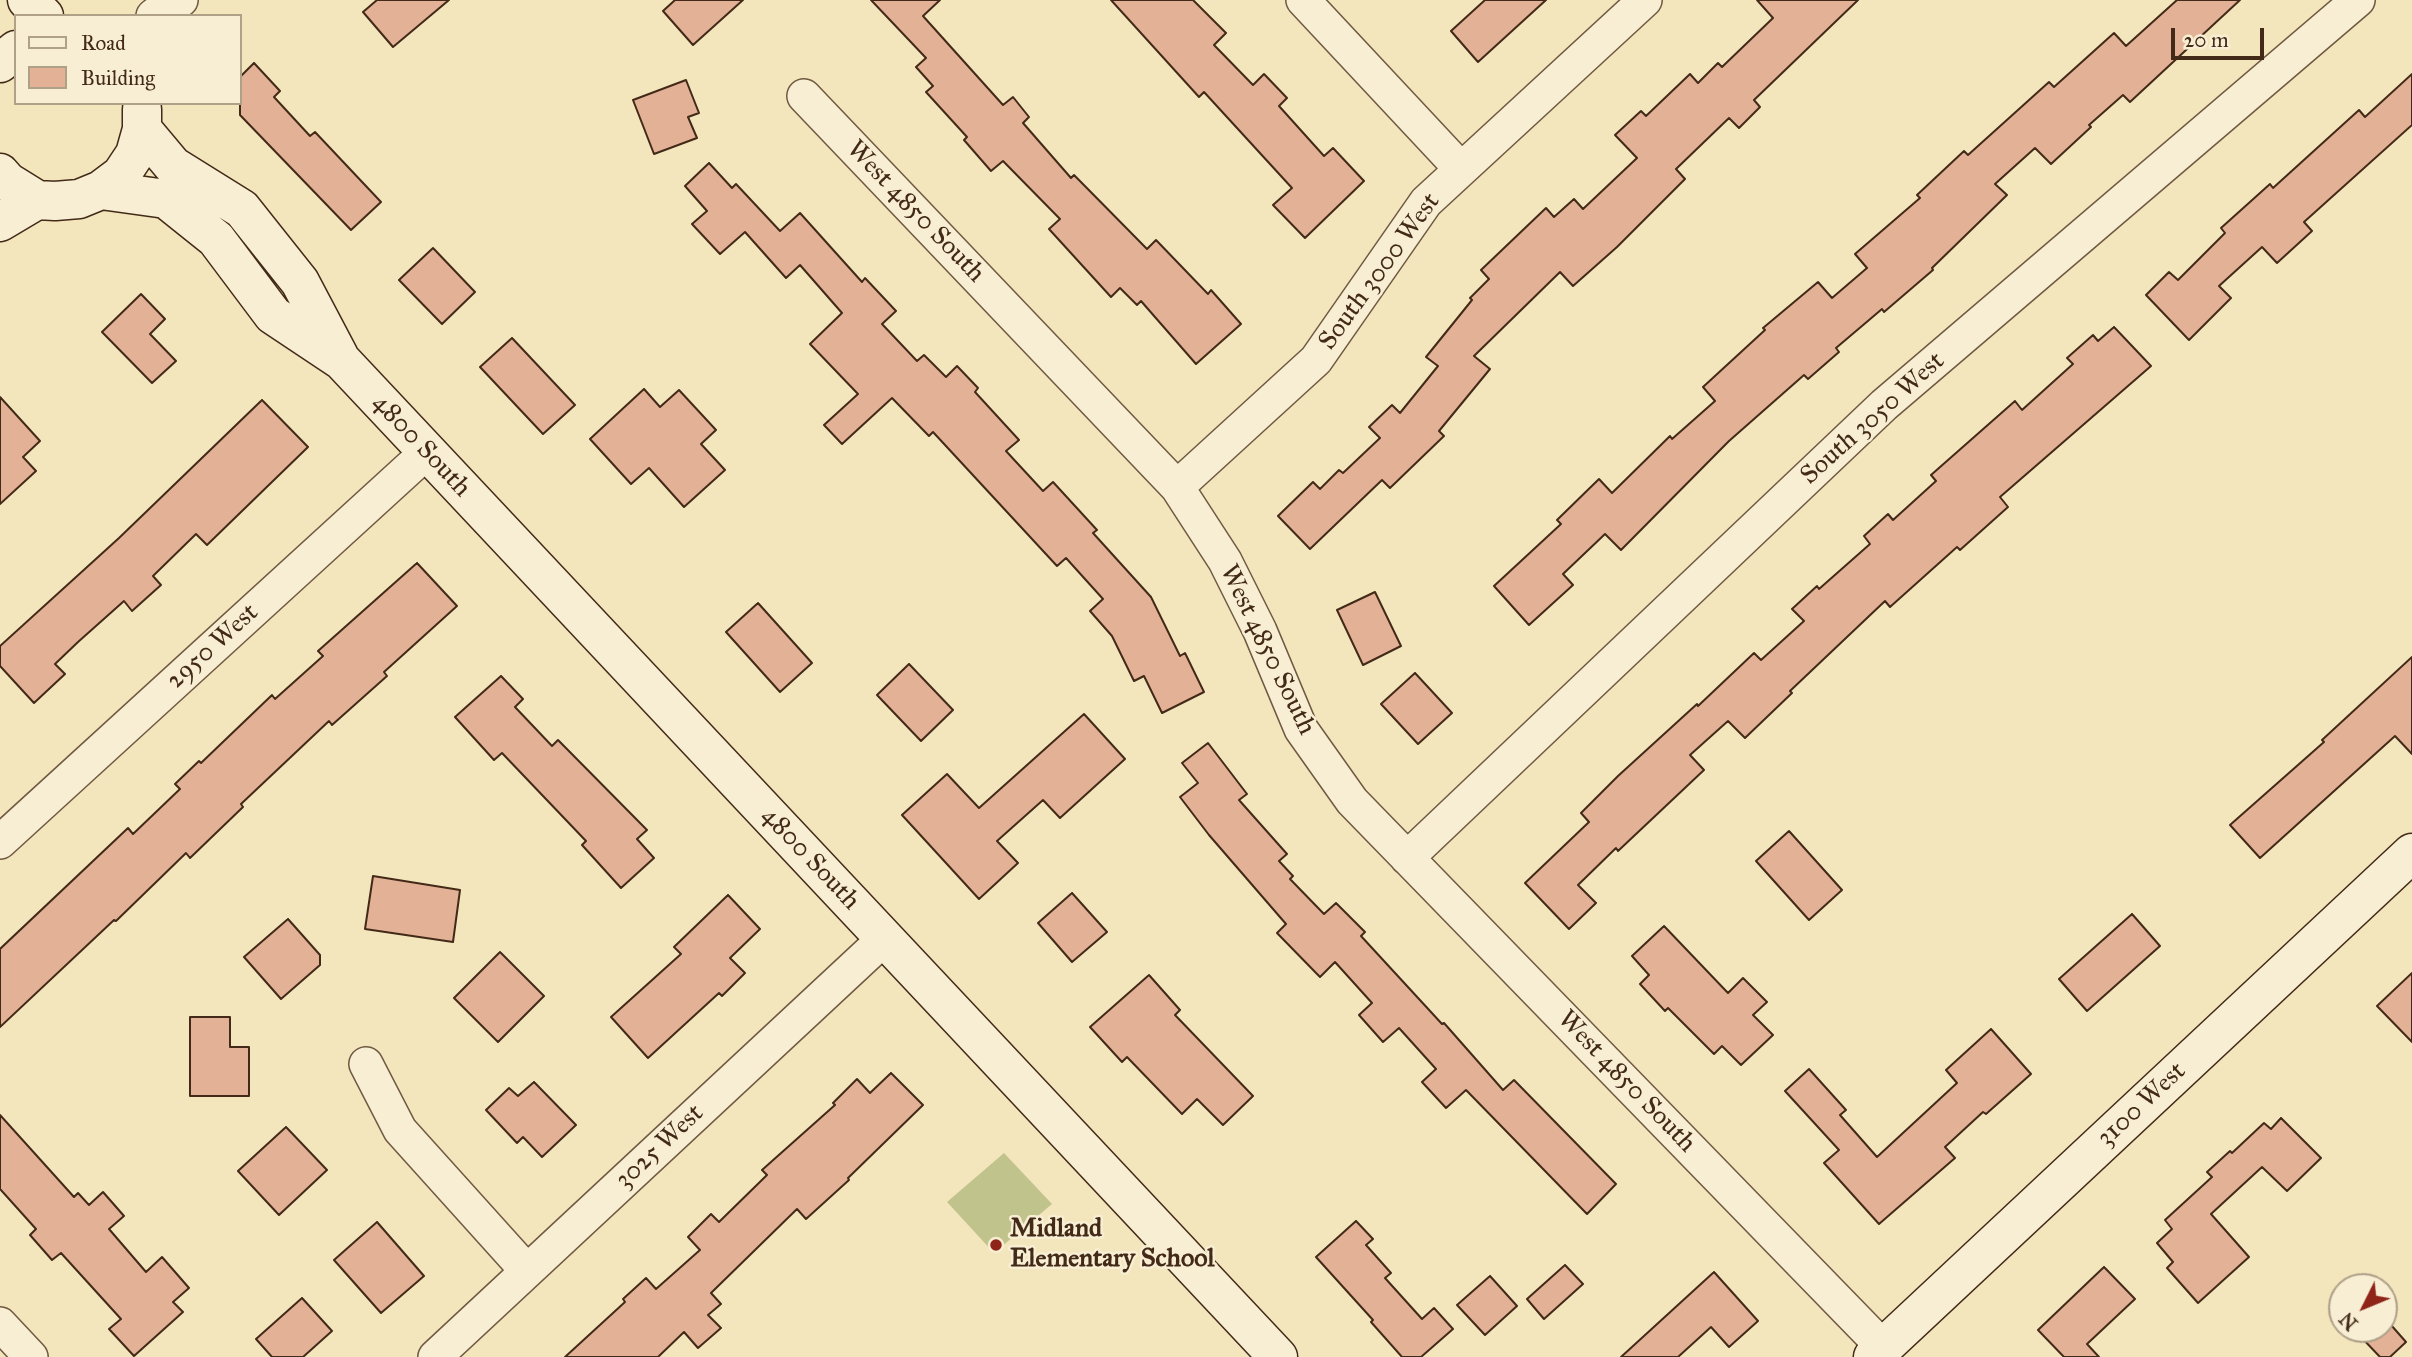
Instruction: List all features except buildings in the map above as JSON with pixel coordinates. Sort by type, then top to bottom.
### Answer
[{"type":"main road","points":[[27,0],[42,14]]},
{"type":"main road","points":[[0,63],[14,52]]},
{"type":"main road","points":[[0,173],[8,182],[37,200],[79,199],[100,190],[121,175],[135,154],[142,116]]},
{"type":"main road","name":"4800 South","points":[[142,116],[173,166],[242,209],[300,282],[342,361]]},
{"type":"main road","name":"4800 South","points":[[100,190],[166,199],[216,239],[273,315],[342,361],[1278,1357]]},
{"type":"main road","points":[[0,222],[37,200]]},
{"type":"main road","name":"3100 West","points":[[1878,1352],[2412,853]]},
{"type":"street","points":[[155,14],[167,4],[181,0]]},
{"type":"street","points":[[1303,0],[1461,169]]},
{"type":"street","name":"South 3000 West","points":[[1177,486],[1316,360],[1426,202],[1645,0]]},
{"type":"street","name":"South 3050 West","points":[[1407,858],[1884,405],[2358,0]]},
{"type":"street","name":"West 4850 South","points":[[804,96],[1177,486],[1225,561],[1261,631],[1301,729],[1352,801],[1878,1352]]},
{"type":"street","name":"2950 West","points":[[0,842],[427,452]]},
{"type":"street","name":"3025 West","points":[[435,1357],[884,938]]},
{"type":"street","points":[[366,1064],[400,1130],[527,1271]]},
{"type":"street","points":[[0,1324],[31,1357]]},
{"type":"green space","points":[[1004,1153],[1052,1204],[994,1253],[947,1202]]},
{"type":"place","name":"Midland Elementary School","points":[[996,1245]]}]
